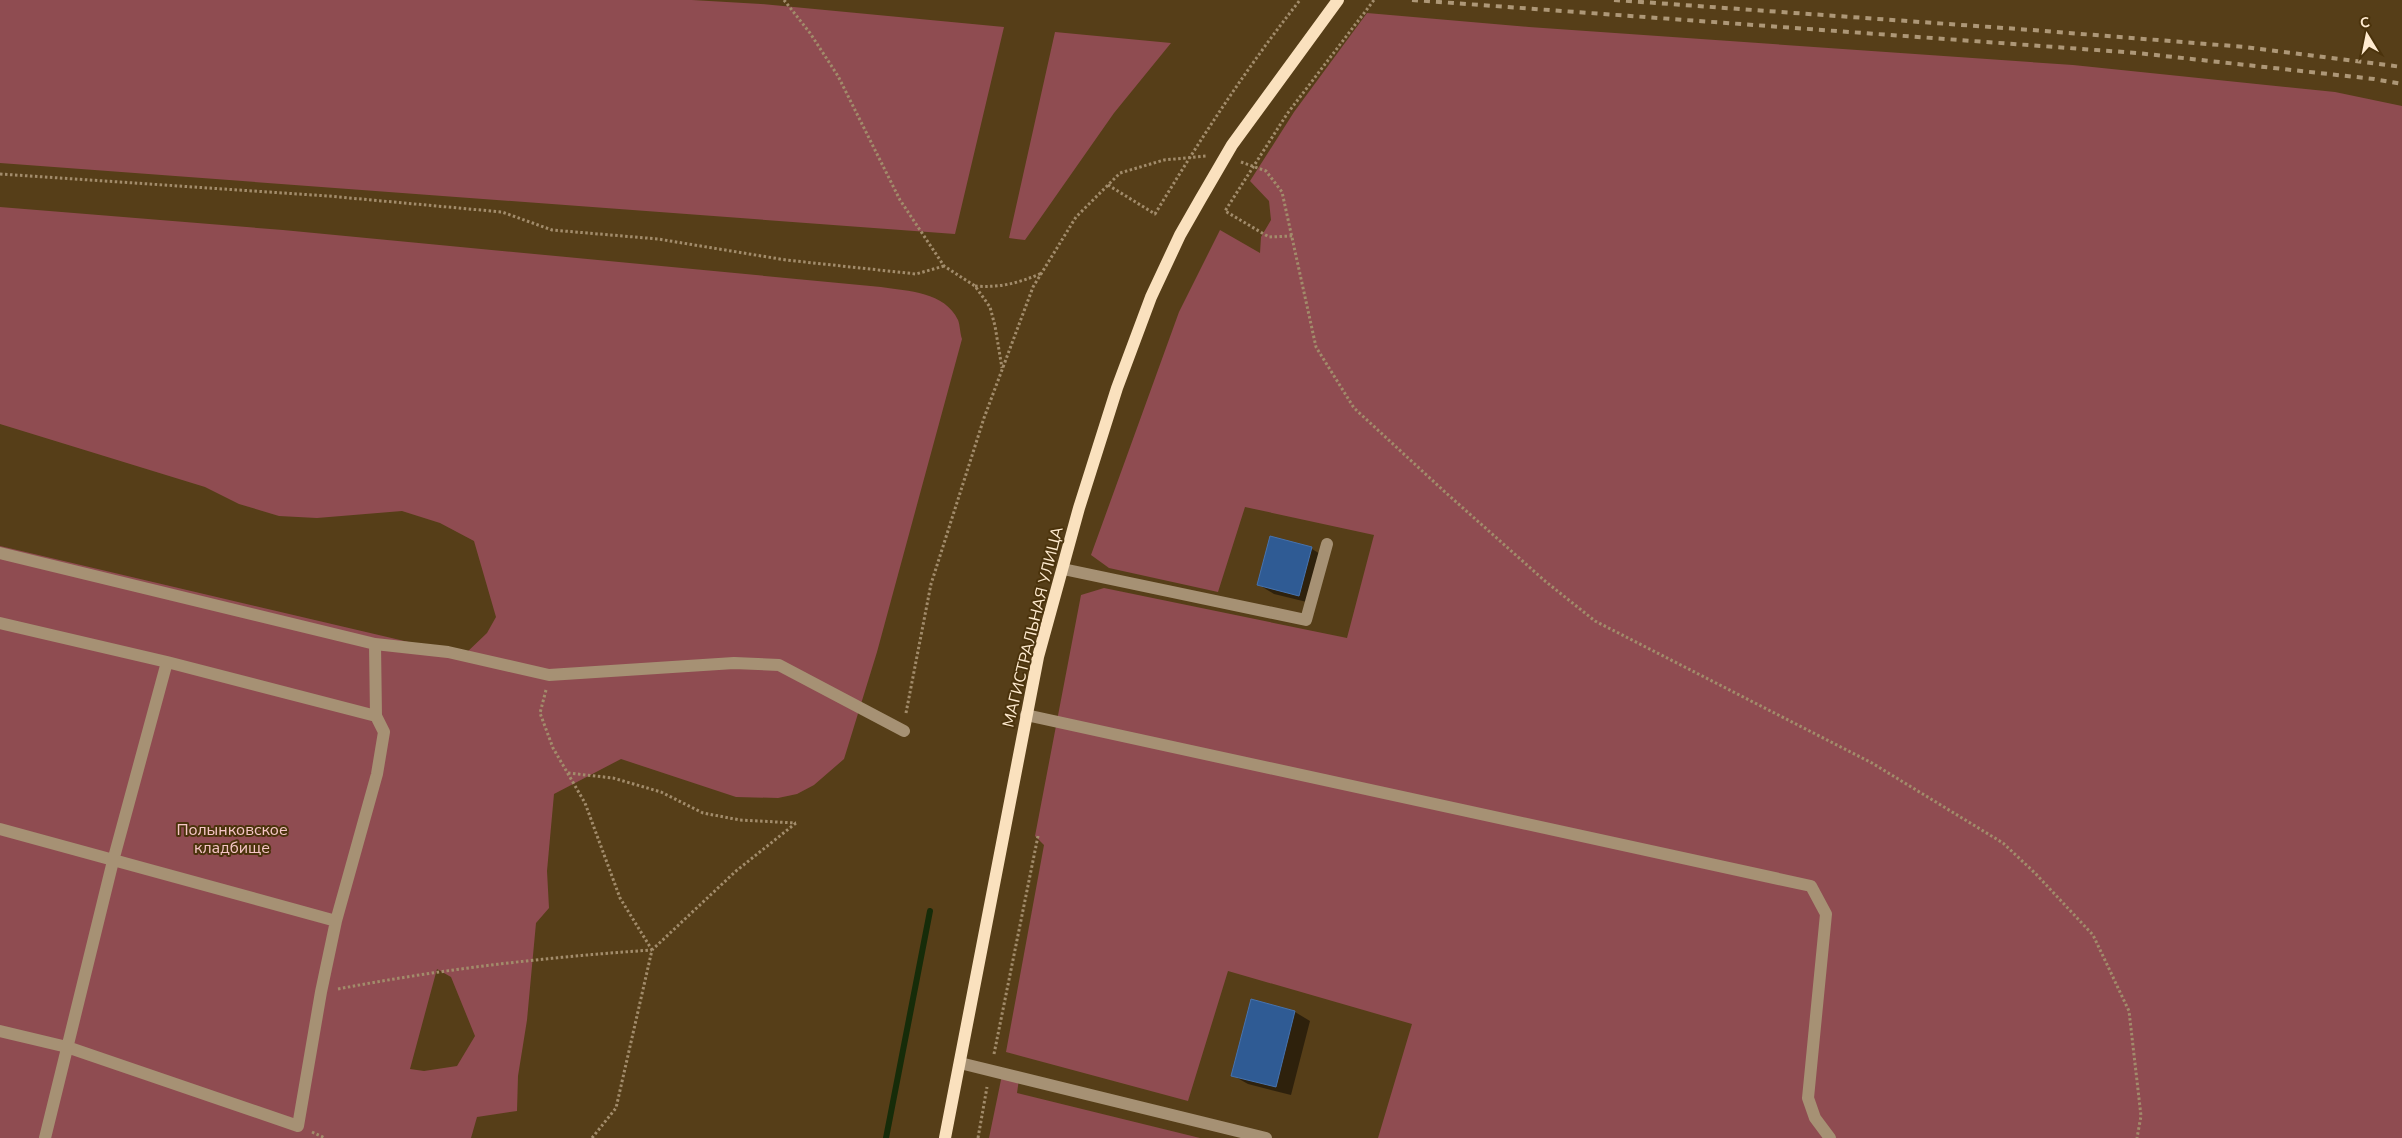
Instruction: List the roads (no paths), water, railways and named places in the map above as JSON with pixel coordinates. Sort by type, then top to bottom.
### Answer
[{"type":"main road","name":"МАГИСТРАЛЬНАЯ УЛИЦА","points":[[945,1138],[1038,657],[1079,508],[1120,379],[1151,297],[1180,235],[1200,200],[1232,146],[1338,0]]},
{"type":"lane","points":[[1063,569],[1306,620],[1327,544]]},
{"type":"lane","points":[[0,553],[375,644],[448,652],[549,675],[734,663],[779,664],[904,732]]},
{"type":"lane","points":[[0,623],[167,662],[376,716]]},
{"type":"lane","points":[[0,1031],[67,1047],[298,1126],[321,992],[336,921],[377,774],[384,732],[376,716],[375,644]]},
{"type":"lane","points":[[45,1138],[113,861],[167,662]]},
{"type":"lane","points":[[1026,715],[1811,886],[1826,914],[1808,1098],[1815,1118],[1830,1138]]},
{"type":"lane","points":[[0,828],[113,861],[336,921]]},
{"type":"lane","points":[[960,1062],[1266,1138]]},
{"type":"waterway","points":[[886,1138],[930,911]]},
{"type":"railway","points":[[1412,0],[2137,53],[2374,79],[2402,84]]},
{"type":"railway","points":[[1614,0],[2245,47],[2402,67]]},
{"type":"park label","name":"Полынковское кладбище","points":[[232,839]]}]
